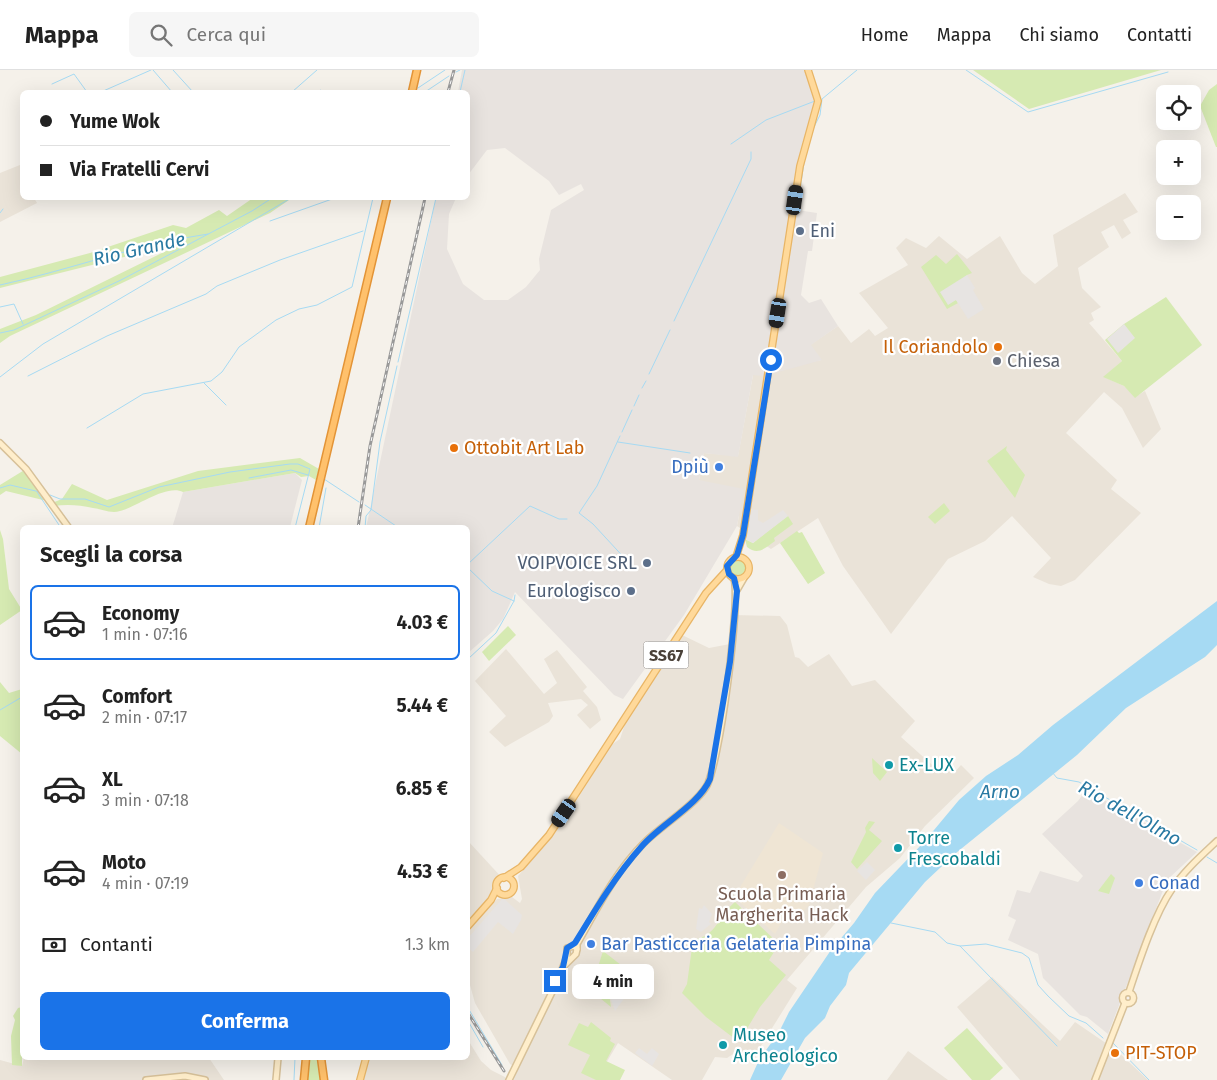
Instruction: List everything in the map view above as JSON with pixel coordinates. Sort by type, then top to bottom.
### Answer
[{"type":"highway","points":[[410,90],[414,70]]},
{"type":"highway","points":[[411,90],[417,70]]},
{"type":"highway","points":[[306,525],[383,200]]},
{"type":"highway","points":[[310,525],[387,200]]},
{"type":"highway","points":[[300,1080],[302,1060]]},
{"type":"highway","points":[[304,1080],[306,1060]]},
{"type":"highway","points":[[321,1060],[324,1080]]},
{"type":"main road","name":"SS67","points":[[470,924],[488,903],[497,887],[498,881],[520,867],[549,835],[713,584],[730,575],[728,562],[736,557],[743,535],[800,166],[805,141],[817,110],[817,92],[808,70]]},
{"type":"main road","name":"SS67","points":[[743,535],[744,558],[750,568],[744,578]]},
{"type":"main road","points":[[736,557],[744,558]]},
{"type":"main road","points":[[730,575],[744,578]]},
{"type":"main road","name":"SS67","points":[[488,903],[513,891],[520,867]]},
{"type":"main road","points":[[504,878],[510,879],[514,884]]},
{"type":"main road","points":[[497,887],[500,893],[505,895]]},
{"type":"main road","points":[[360,1080],[365,1060]]},
{"type":"street","points":[[0,443],[26,469],[67,525]]},
{"type":"street","points":[[730,575],[737,591]]},
{"type":"street","points":[[509,1080],[563,967],[570,956],[576,954],[574,948],[609,888],[643,844],[707,786],[715,758],[730,662],[737,591],[744,578]]},
{"type":"street","points":[[1095,1080],[1125,1003],[1122,996],[1129,992],[1169,894],[1191,866],[1217,842]]},
{"type":"street","points":[[570,956],[567,948],[574,948]]},
{"type":"street","points":[[1125,1003],[1128,1004],[1133,1000],[1133,996],[1129,992]]},
{"type":"street","points":[[276,1080],[278,1060]]},
{"type":"street","points":[[146,1080],[185,1076],[205,1080]]},
{"type":"shaded area","points":[[462,70],[809,70],[820,95],[820,108],[807,141],[797,210],[817,213],[812,251],[808,251],[801,295],[809,303],[821,299],[838,326],[811,345],[822,360],[764,376],[753,375],[738,457],[704,453],[699,480],[744,489],[737,526],[684,615],[623,699],[614,695],[515,592],[503,619],[493,631],[470,651],[470,525],[367,525],[436,200],[455,200],[449,214],[447,249],[463,284],[484,300],[508,300],[526,287],[540,270],[539,259],[551,210],[584,190],[581,184],[559,195],[549,181],[505,148],[487,150],[470,172],[470,90],[458,90]]},
{"type":"shaded area","points":[[20,165],[20,200],[35,200],[37,203],[0,222],[0,173]]},
{"type":"shaded area","points":[[1125,193],[1138,212],[1123,220],[1131,233],[1122,239],[1114,225],[1101,232],[1109,247],[1078,268],[1082,288],[1101,307],[1091,313],[1094,320],[1089,323],[1122,361],[1104,377],[1124,386],[1135,397],[1145,391],[1161,429],[1143,448],[1122,408],[1104,392],[1066,433],[1117,480],[1111,489],[1141,513],[1075,580],[1061,586],[1049,584],[1033,577],[1051,558],[1012,516],[985,541],[948,559],[891,634],[843,566],[818,518],[771,549],[737,526],[739,516],[699,480],[704,453],[738,456],[753,375],[821,360],[810,345],[838,326],[851,343],[869,329],[875,336],[888,328],[859,293],[908,265],[896,248],[906,238],[926,248],[939,236],[967,259],[1000,236],[1022,273],[1035,284],[1058,266],[1053,235]]},
{"type":"shaded area","points":[[967,275],[984,309],[968,319],[956,300],[948,305],[940,292]]},
{"type":"shaded area","points":[[1124,324],[1135,338],[1118,353],[1107,339]]},
{"type":"shaded area","points":[[295,473],[302,480],[291,525],[173,525],[183,492]]},
{"type":"shaded area","points":[[750,509],[758,510],[758,520],[763,523],[783,510],[788,516],[753,543],[745,539]]},
{"type":"shaded area","points":[[733,615],[780,616],[787,625],[795,657],[799,658],[808,667],[829,654],[852,686],[875,680],[915,721],[901,737],[939,771],[946,766],[954,773],[961,765],[974,778],[925,826],[900,858],[866,887],[787,980],[797,988],[751,1062],[736,1052],[727,1058],[715,1057],[702,1080],[672,1080],[618,1043],[596,1080],[514,1080],[518,1069],[510,1064],[475,1003],[470,985],[470,927],[497,899],[512,897],[520,903],[522,899],[518,876],[548,842],[570,811],[611,745],[620,739],[625,724],[682,635],[709,648],[730,644]]},
{"type":"shaded area","points":[[506,649],[544,694],[557,683],[544,659],[557,650],[587,687],[583,691],[597,707],[601,720],[590,729],[577,715],[588,705],[581,699],[548,703],[553,716],[549,722],[505,747],[489,732],[506,716],[475,681]]},
{"type":"shaded area","points":[[1086,790],[1197,852],[1167,880],[1108,1034],[1087,1017],[1080,1015],[1043,978],[1038,954],[1008,940],[1016,920],[1008,916],[1017,890],[1030,893],[1040,871],[1078,882],[1083,876],[1042,834],[1078,801]]},
{"type":"shaded area","name":"Scuola Primaria Margherita Hack","points":[[779,823],[823,853],[809,905],[796,920],[784,918],[775,934],[734,897]]},
{"type":"shaded area","points":[[470,843],[504,880],[470,919]]},
{"type":"shaded area","points":[[867,862],[875,870],[866,880],[857,871]]},
{"type":"shaded area","points":[[503,898],[522,915],[513,934],[498,922],[473,952],[470,950],[470,936]]},
{"type":"shaded area","points":[[704,905],[712,914],[709,922],[711,924],[701,932],[696,929],[699,908],[702,909]]},
{"type":"shaded area","points":[[623,975],[639,978],[615,1011],[609,994]]},
{"type":"shaded area","points":[[992,977],[1060,1041],[1075,1022],[1116,1050],[1148,1080],[1020,1080],[957,1007]]},
{"type":"shaded area","points":[[470,1043],[481,1061],[491,1070],[505,1077],[506,1080],[360,1080],[365,1060],[470,1060]]},
{"type":"shaded area","points":[[639,1048],[647,1054],[652,1048],[659,1054],[652,1066],[635,1053]]},
{"type":"shaded area","points":[[908,1051],[948,1080],[887,1080]]},
{"type":"shaded area","points":[[0,1060],[22,1066],[24,1060],[210,1060],[224,1080],[0,1080]]},
{"type":"green space","points":[[973,70],[1161,70],[1029,109]]},
{"type":"green space","points":[[1217,84],[1217,147],[1201,109],[1201,104],[1209,90]]},
{"type":"green space","points":[[250,200],[289,200],[270,213],[10,336],[0,343],[0,329],[36,315],[170,249],[168,246],[0,288],[0,277],[90,253],[173,225],[186,228],[219,210],[227,216]]},
{"type":"green space","points":[[957,254],[972,273],[967,275],[956,300],[958,303],[947,309],[921,267],[936,255],[946,264]]},
{"type":"green space","points":[[1166,297],[1202,345],[1135,398],[1124,386],[1103,377],[1122,361],[1105,340],[1124,324]]},
{"type":"green space","points":[[1007,446],[1006,450],[1025,475],[1015,498],[987,461]]},
{"type":"green space","points":[[300,458],[319,469],[316,480],[309,476],[301,477],[295,473],[183,492],[176,490],[168,491],[117,512],[78,506],[54,506],[52,503],[62,499],[72,484],[107,500],[198,471]]},
{"type":"green space","points":[[26,469],[47,498],[43,500],[6,491],[0,495],[0,485]]},
{"type":"green space","points":[[944,503],[950,511],[935,524],[928,517]]},
{"type":"green space","points":[[788,516],[793,524],[774,538],[775,541],[758,551],[747,547],[745,539],[753,543]]},
{"type":"green space","points":[[0,530],[3,539],[9,589],[20,607],[20,611],[0,625]]},
{"type":"green space","points":[[797,531],[799,533],[802,532],[825,573],[808,584],[780,543]]},
{"type":"green space","points":[[738,559],[744,562],[747,568],[744,574],[738,577],[732,574],[729,568],[732,562]]},
{"type":"green space","points":[[508,626],[516,635],[489,661],[482,652]]},
{"type":"green space","points":[[0,682],[9,693],[20,690],[20,752],[0,736]]},
{"type":"green space","points":[[872,758],[887,772],[880,781],[873,773]]},
{"type":"green space","points":[[869,821],[875,822],[869,830],[882,841],[857,869],[851,862],[866,832],[865,828]]},
{"type":"green space","points":[[1111,874],[1115,878],[1109,894],[1098,891]]},
{"type":"green space","points":[[735,902],[779,944],[769,960],[786,975],[760,1007],[739,1042],[706,1017],[682,993],[687,984],[693,940],[701,938],[712,930]]},
{"type":"green space","points":[[603,951],[630,972],[627,975],[621,974],[609,993],[611,1007],[584,985],[598,967]]},
{"type":"green space","points":[[20,1008],[20,1060],[22,1060],[22,1066],[12,1065],[11,1036],[15,1020],[13,1016]]},
{"type":"green space","points":[[591,1022],[611,1038],[610,1041],[615,1044],[606,1061],[625,1070],[620,1080],[596,1080],[581,1073],[590,1055],[568,1045],[579,1023],[588,1027]]},
{"type":"green space","points":[[967,1028],[1003,1068],[990,1080],[972,1080],[944,1048]]},
{"type":"green space","points":[[306,1060],[325,1060],[327,1080],[304,1080]]},
{"type":"water","name":"Arno","points":[[1217,601],[1217,645],[1205,657],[1126,708],[1077,755],[956,853],[925,882],[849,973],[846,985],[830,1006],[825,1018],[805,1038],[781,1080],[750,1080],[759,1060],[831,950],[854,923],[875,893],[924,842],[959,800],[986,776],[1018,755],[1053,725]]},
{"type":"waterway","points":[[106,90],[151,70]]},
{"type":"waterway","points":[[153,70],[170,90]]},
{"type":"waterway","points":[[173,70],[191,90]]},
{"type":"waterway","points":[[294,90],[317,70]]},
{"type":"waterway","name":"Rio Grande","points":[[418,88],[445,70]]},
{"type":"waterway","points":[[456,72],[460,70]]},
{"type":"waterway","points":[[460,90],[465,70]]},
{"type":"waterway","points":[[812,131],[820,115],[822,99],[857,70]]},
{"type":"waterway","points":[[966,70],[1028,112],[1168,72]]},
{"type":"waterway","points":[[52,84],[74,74],[86,90]]},
{"type":"waterway","points":[[428,90],[449,76]]},
{"type":"waterway","points":[[731,144],[766,120],[815,101]]},
{"type":"waterway","points":[[674,321],[751,159],[751,152]]},
{"type":"waterway","points":[[797,209],[805,156]]},
{"type":"waterway","points":[[0,333],[14,330],[121,280],[252,211],[269,200]]},
{"type":"waterway","points":[[0,377],[43,344],[288,200]]},
{"type":"waterway","points":[[270,221],[329,200]]},
{"type":"waterway","points":[[87,428],[143,394],[211,381],[222,372],[239,347],[276,320],[299,309],[317,305],[352,287],[373,200]]},
{"type":"waterway","points":[[398,362],[436,200]]},
{"type":"waterway","points":[[0,213],[3,209]]},
{"type":"waterway","points":[[28,376],[107,336],[206,294],[217,286],[280,260],[363,231]]},
{"type":"waterway","name":"Rio Grande","points":[[0,285],[155,244],[208,234]]},
{"type":"waterway","points":[[0,307],[14,304],[23,324]]},
{"type":"waterway","points":[[649,374],[670,330]]},
{"type":"waterway","points":[[365,525],[366,516],[371,510],[380,442],[397,366]]},
{"type":"waterway","points":[[642,388],[646,381]]},
{"type":"waterway","points":[[204,383],[226,405]]},
{"type":"waterway","points":[[634,406],[639,395]]},
{"type":"waterway","points":[[622,432],[632,410]]},
{"type":"waterway","points":[[620,436],[597,486],[579,513],[593,524],[629,563]]},
{"type":"waterway","points":[[618,442],[690,453]]},
{"type":"waterway","points":[[50,495],[60,499],[85,499],[109,507],[159,487],[230,472],[298,464],[310,469],[296,525]]},
{"type":"waterway","points":[[249,478],[291,470],[308,475]]},
{"type":"waterway","points":[[324,479],[359,502]]},
{"type":"waterway","points":[[0,488],[10,485],[40,492]]},
{"type":"waterway","points":[[320,525],[326,488]]},
{"type":"waterway","points":[[37,492],[59,525]]},
{"type":"waterway","points":[[365,505],[395,525]]},
{"type":"waterway","points":[[470,562],[530,506],[559,519],[567,519]]},
{"type":"waterway","points":[[470,570],[492,591],[514,601]]},
{"type":"waterway","points":[[470,657],[496,633],[514,601],[515,595]]},
{"type":"waterway","points":[[0,710],[20,698]]},
{"type":"waterway","name":"Rio dell'Olmo","points":[[1052,772],[1057,778],[1079,782],[1197,850]]},
{"type":"waterway","name":"Rio dell'Olmo","points":[[1207,857],[1217,863]]},
{"type":"waterway","points":[[891,923],[935,932],[947,943],[960,946],[986,944],[1022,953],[1029,958],[1038,985],[1048,996],[1069,1016],[1086,1023],[1103,1038]]},
{"type":"waterway","points":[[960,946],[1057,1046]]},
{"type":"waterway","points":[[470,1011],[502,1065]]},
{"type":"waterway","points":[[470,1024],[483,1047]]},
{"type":"waterway","points":[[1113,1043],[1149,1080]]},
{"type":"waterway","points":[[294,1080],[295,1060]]},
{"type":"railway","points":[[449,90],[454,70]]},
{"type":"railway","points":[[358,525],[370,446],[425,200]]},
{"type":"railway","points":[[470,1016],[504,1071]]},
{"type":"place","name":"Eni","points":[[800,231]]},
{"type":"place","name":"Il Coriandolo","points":[[998,347]]},
{"type":"place","name":"Chiesa","points":[[997,361]]},
{"type":"place","name":"Ottobit Art Lab","points":[[454,448]]},
{"type":"place","name":"Dpiù","points":[[719,467]]},
{"type":"place","name":"VOIPVOICE SRL","points":[[647,563]]},
{"type":"place","name":"Eurologisco","points":[[631,591]]},
{"type":"place","name":"Ex-LUX","points":[[889,765]]},
{"type":"place","name":"Torre Frescobaldi","points":[[898,848]]},
{"type":"place","name":"Scuola Primaria Margherita Hack","points":[[782,875]]},
{"type":"place","name":"Conad","points":[[1139,883]]},
{"type":"place","name":"Bar Pasticceria Gelateria Pimpina","points":[[591,944]]},
{"type":"place","name":"Museo Archeologico","points":[[723,1045]]},
{"type":"place","name":"PIT-STOP","points":[[1115,1053]]},
{"type":"route","points":[[555,981],[567,957],[567,948],[575,943],[607,891],[628,863],[643,844],[703,791],[710,779],[733,646],[737,591],[734,578],[729,574],[727,566],[730,560],[736,557],[743,535],[771,360]]}]
